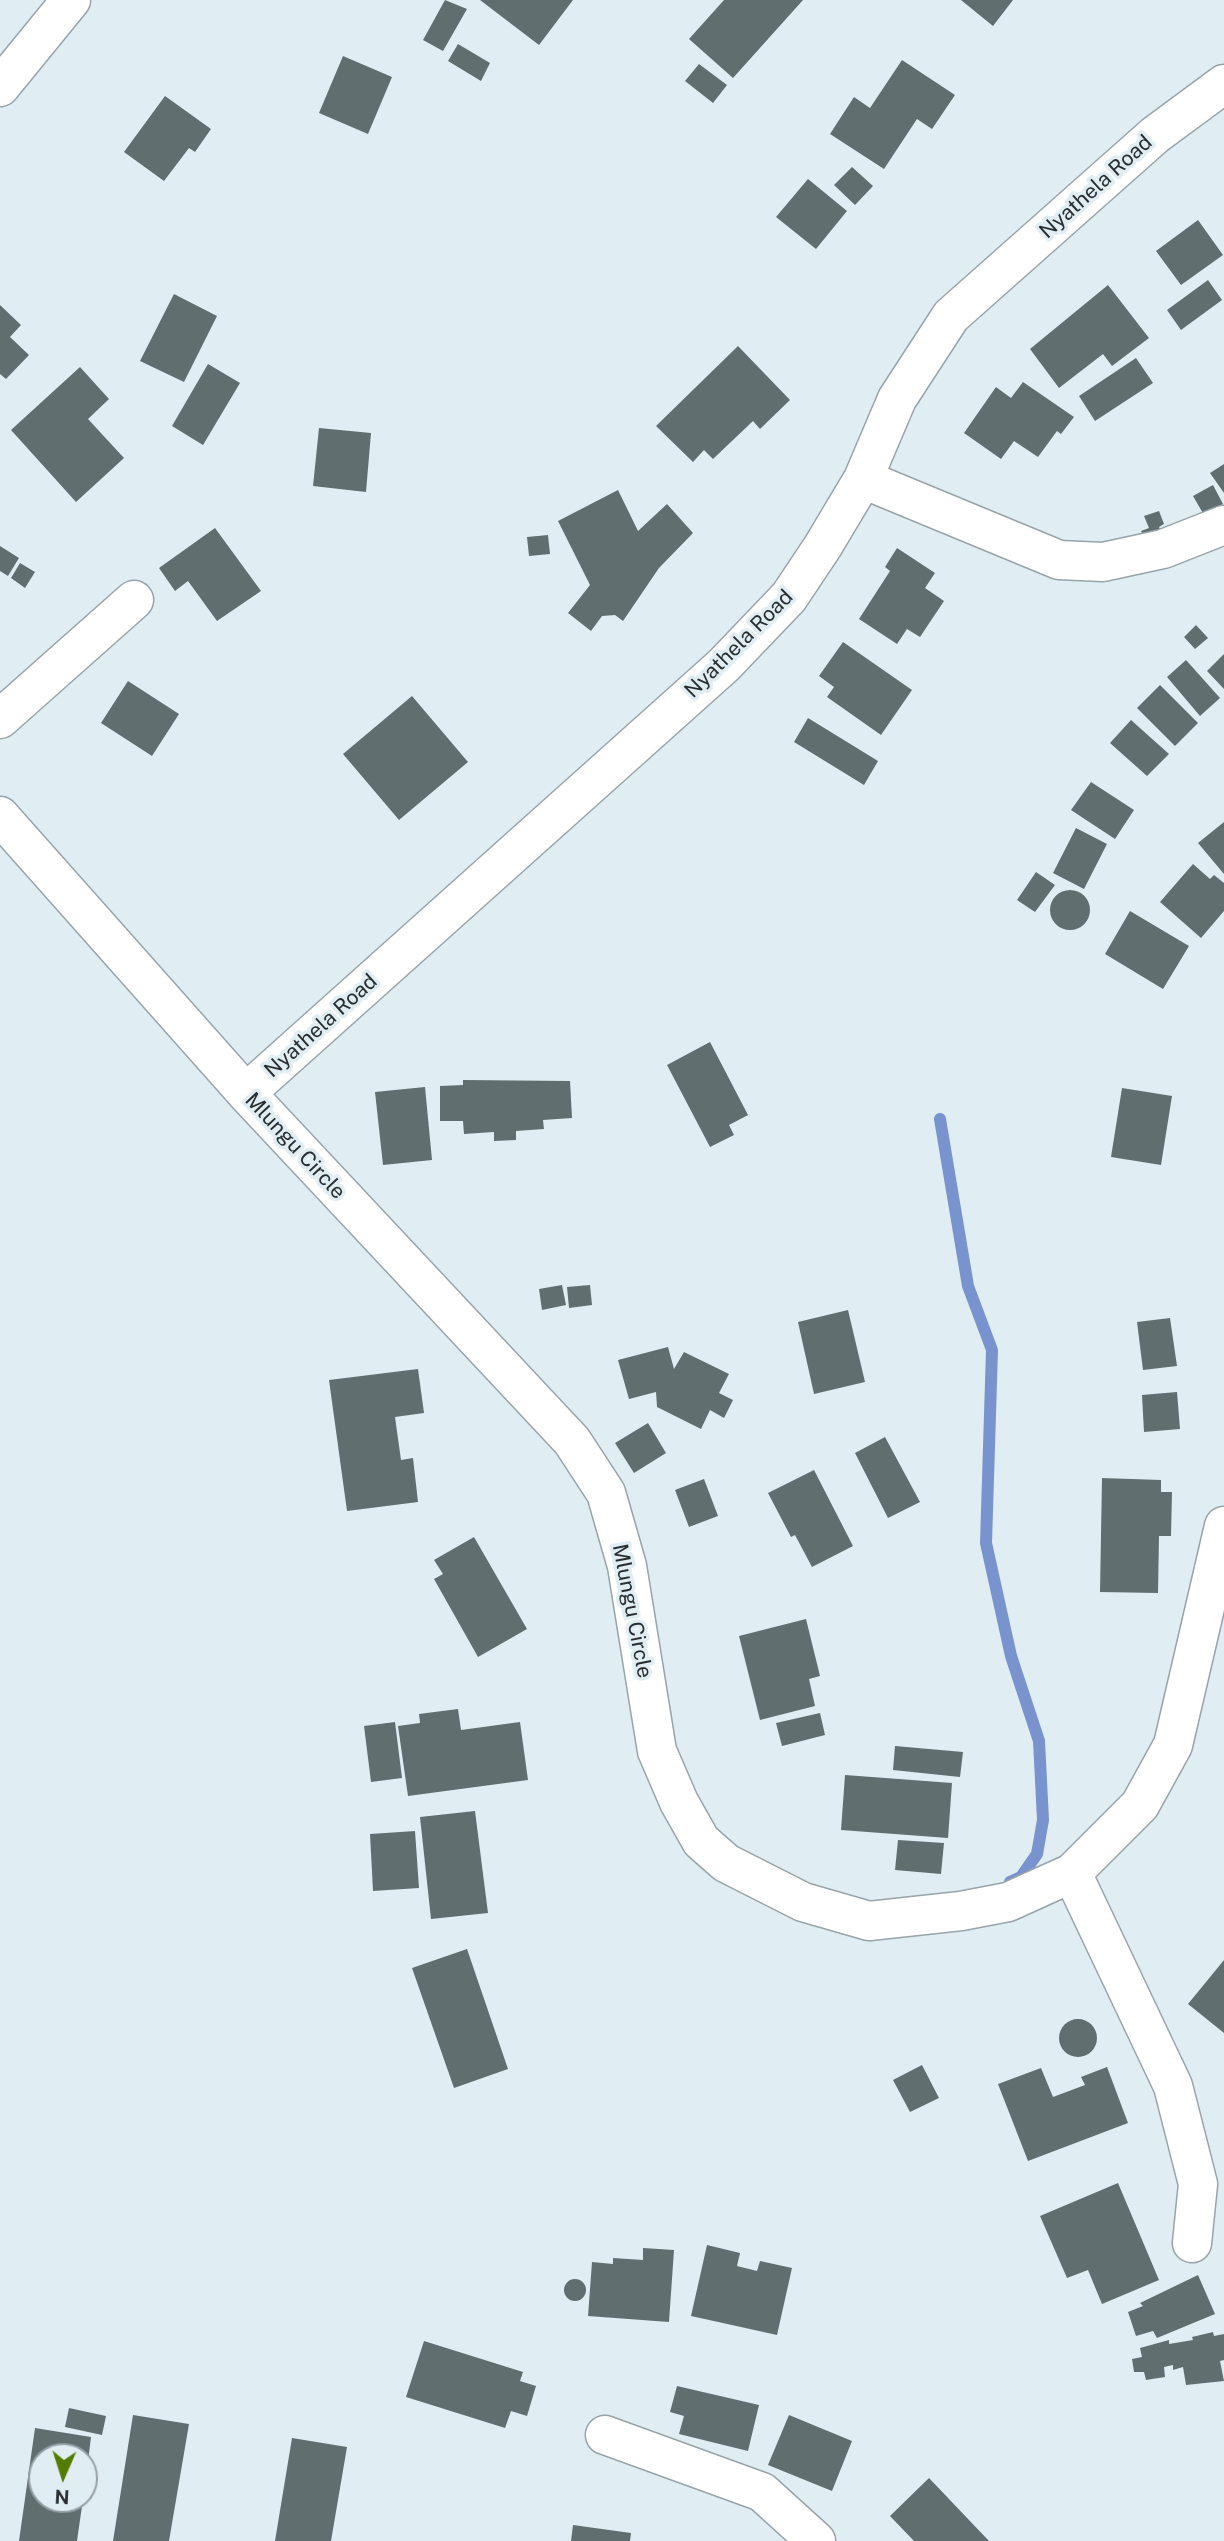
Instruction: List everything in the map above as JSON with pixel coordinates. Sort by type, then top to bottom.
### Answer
[{"type":"street","points":[[0,87],[71,0]]},
{"type":"street","name":"Nyathela Road","points":[[246,1093],[724,665],[789,597],[823,546],[863,479],[897,399],[951,316],[1154,135],[1224,84]]},
{"type":"street","points":[[863,479],[1059,560],[1103,562],[1163,549],[1224,525]]},
{"type":"street","points":[[0,719],[134,600]]},
{"type":"street","name":"Mlungu Circle","points":[[0,816],[246,1093],[572,1441],[606,1493],[627,1566],[657,1751],[679,1802],[701,1841],[726,1863],[803,1902],[869,1921],[961,1911],[1008,1902],[1072,1873],[1140,1805],[1173,1745],[1224,1526]]},
{"type":"street","points":[[1072,1873],[1173,2085],[1211,2191],[1192,2243]]},
{"type":"street","points":[[605,2435],[762,2492],[816,2541]]},
{"type":"building","points":[[445,0],[467,9],[443,51],[423,40]]},
{"type":"building","points":[[480,0],[573,0],[539,45]]},
{"type":"building","points":[[724,0],[803,0],[733,78],[689,39]]},
{"type":"building","points":[[961,0],[1013,0],[993,26]]},
{"type":"building","points":[[458,44],[490,63],[481,81],[448,61]]},
{"type":"building","points":[[343,56],[392,77],[368,134],[319,113]]},
{"type":"building","points":[[902,60],[955,95],[932,129],[917,119],[884,169],[830,134],[854,97],[870,108]]},
{"type":"building","points":[[699,64],[727,85],[713,103],[685,81]]},
{"type":"building","points":[[165,96],[211,129],[195,152],[189,148],[164,181],[124,152]]},
{"type":"building","points":[[852,167],[873,186],[855,205],[834,185]]},
{"type":"building","points":[[808,179],[847,211],[816,249],[776,217]]},
{"type":"building","points":[[1198,220],[1223,255],[1181,285],[1156,251]]},
{"type":"building","points":[[1208,280],[1222,300],[1181,330],[1167,310]]},
{"type":"building","points":[[1108,285],[1149,338],[1112,366],[1103,354],[1059,388],[1030,349]]},
{"type":"building","points":[[174,294],[217,316],[184,382],[140,361]]},
{"type":"building","points":[[0,305],[21,325],[10,337],[29,355],[6,379],[0,374]]},
{"type":"building","points":[[738,346],[790,400],[760,429],[753,421],[713,459],[704,450],[693,462],[656,426]]},
{"type":"building","points":[[1136,358],[1153,383],[1095,421],[1079,396]]},
{"type":"building","points":[[208,364],[240,383],[203,445],[172,426]]},
{"type":"building","points":[[80,367],[109,399],[88,419],[124,458],[76,502],[11,430]]},
{"type":"building","points":[[1023,382],[1074,417],[1061,434],[1057,431],[1038,457],[1014,441],[1001,459],[964,433],[996,387],[1011,398]]},
{"type":"building","points":[[319,428],[371,433],[366,492],[313,486]]},
{"type":"building","points":[[1224,464],[1224,493],[1210,473]]},
{"type":"building","points":[[1213,485],[1223,504],[1204,515],[1193,496]]},
{"type":"building","points":[[618,490],[638,531],[667,504],[693,533],[659,568],[623,621],[615,615],[602,616],[591,631],[568,613],[590,585],[558,521]]},
{"type":"building","points":[[1159,511],[1164,524],[1159,527],[1166,543],[1149,549],[1141,531],[1149,528],[1144,516]]},
{"type":"building","points":[[215,528],[261,591],[217,621],[188,581],[175,591],[159,568]]},
{"type":"building","points":[[548,535],[550,554],[529,556],[527,537]]},
{"type":"building","points":[[0,546],[19,558],[8,576],[0,571]]},
{"type":"building","points":[[897,548],[935,573],[925,588],[944,601],[920,637],[907,629],[897,644],[859,619],[890,571],[885,567]]},
{"type":"building","points":[[20,563],[35,572],[25,588],[11,578]]},
{"type":"building","points":[[1196,625],[1208,638],[1195,649],[1184,637]]},
{"type":"building","points":[[843,642],[912,690],[881,735],[827,697],[834,687],[819,676]]},
{"type":"building","points":[[1224,654],[1224,689],[1207,671]]},
{"type":"building","points":[[1186,660],[1220,698],[1200,716],[1167,677]]},
{"type":"building","points":[[128,681],[179,714],[152,756],[101,723]]},
{"type":"building","points":[[1160,685],[1198,723],[1175,746],[1137,708]]},
{"type":"building","points":[[412,696],[468,762],[399,820],[343,754]]},
{"type":"building","points":[[808,718],[878,761],[864,785],[794,742]]},
{"type":"building","points":[[1131,720],[1169,754],[1147,776],[1110,743]]},
{"type":"building","points":[[1091,782],[1134,810],[1115,839],[1071,810]]},
{"type":"building","points":[[1224,822],[1224,874],[1198,843]]},
{"type":"building","points":[[1076,828],[1107,844],[1084,889],[1053,873]]},
{"type":"building","points":[[1193,864],[1210,879],[1214,875],[1224,883],[1224,911],[1201,938],[1160,902]]},
{"type":"building","points":[[1036,872],[1055,885],[1035,912],[1017,900]]},
{"type":"building","points":[[1070,890],[1078,891],[1084,896],[1089,902],[1089,918],[1084,924],[1078,929],[1070,930],[1062,929],[1056,924],[1051,918],[1050,910],[1051,902],[1056,896],[1062,891]]},
{"type":"building","points":[[1130,911],[1189,946],[1163,989],[1105,954]]},
{"type":"building","points":[[710,1042],[748,1115],[729,1125],[734,1135],[710,1147],[667,1065]]},
{"type":"building","points":[[463,1080],[570,1081],[572,1118],[543,1120],[544,1129],[516,1131],[516,1140],[494,1141],[494,1132],[464,1134],[463,1121],[440,1121],[440,1086],[463,1085]]},
{"type":"building","points":[[425,1087],[432,1160],[383,1165],[375,1092]]},
{"type":"building","points":[[1122,1088],[1172,1096],[1161,1165],[1111,1157]]},
{"type":"building","points":[[562,1285],[566,1305],[542,1310],[539,1289]]},
{"type":"building","points":[[590,1285],[592,1305],[569,1308],[567,1287]]},
{"type":"building","points":[[848,1310],[865,1382],[814,1394],[798,1322]]},
{"type":"building","points":[[1170,1318],[1177,1366],[1143,1370],[1137,1322]]},
{"type":"building","points":[[668,1347],[674,1369],[684,1352],[729,1374],[719,1393],[733,1400],[724,1418],[710,1410],[701,1429],[657,1407],[656,1392],[629,1399],[618,1360]]},
{"type":"building","points":[[418,1369],[424,1413],[395,1417],[401,1460],[413,1458],[418,1502],[347,1511],[329,1380]]},
{"type":"building","points":[[1177,1392],[1180,1429],[1144,1432],[1142,1395]]},
{"type":"building","points":[[648,1423],[666,1453],[634,1473],[615,1443]]},
{"type":"building","points":[[885,1437],[920,1502],[888,1518],[855,1453]]},
{"type":"building","points":[[814,1470],[853,1546],[812,1567],[795,1535],[791,1537],[768,1493]]},
{"type":"building","points":[[1102,1478],[1161,1480],[1161,1492],[1172,1492],[1171,1536],[1159,1536],[1158,1593],[1100,1592]]},
{"type":"building","points":[[704,1479],[718,1516],[689,1527],[675,1490]]},
{"type":"building","points":[[474,1537],[527,1629],[478,1657],[434,1579],[443,1574],[434,1560]]},
{"type":"building","points":[[806,1619],[820,1676],[809,1679],[815,1706],[760,1720],[739,1636]]},
{"type":"building","points":[[458,1709],[461,1730],[520,1722],[528,1780],[408,1796],[398,1726],[420,1723],[419,1714]]},
{"type":"building","points":[[820,1713],[825,1735],[782,1746],[776,1723]]},
{"type":"building","points":[[395,1722],[402,1778],[371,1782],[364,1726]]},
{"type":"building","points":[[895,1746],[963,1752],[960,1777],[893,1770]]},
{"type":"building","points":[[845,1775],[952,1783],[948,1838],[841,1830]]},
{"type":"building","points":[[475,1811],[488,1913],[431,1919],[420,1817]]},
{"type":"building","points":[[415,1831],[419,1888],[373,1891],[370,1834]]},
{"type":"building","points":[[898,1840],[944,1843],[941,1874],[895,1870]]},
{"type":"building","points":[[467,1949],[508,2069],[454,2088],[412,1968]]},
{"type":"building","points":[[1224,1960],[1224,2033],[1188,2004]]},
{"type":"building","points":[[1078,2019],[1091,2025],[1097,2038],[1091,2051],[1078,2057],[1065,2051],[1059,2038],[1065,2025]]},
{"type":"building","points":[[922,2065],[939,2098],[910,2112],[893,2080]]},
{"type":"building","points":[[1107,2067],[1128,2123],[1028,2161],[998,2084],[1041,2068],[1053,2097],[1085,2085],[1081,2077]]},
{"type":"building","points":[[1118,2183],[1159,2280],[1102,2304],[1088,2270],[1067,2278],[1040,2216]]},
{"type":"building","points":[[707,2245],[740,2253],[737,2266],[757,2271],[760,2261],[792,2268],[777,2335],[691,2316]]},
{"type":"building","points":[[643,2248],[674,2250],[669,2322],[588,2316],[592,2262],[613,2264],[613,2258],[643,2260]]},
{"type":"building","points":[[1198,2275],[1215,2314],[1157,2338],[1153,2331],[1136,2336],[1128,2312],[1143,2306],[1140,2303]]},
{"type":"building","points":[[571,2279],[579,2279],[586,2286],[586,2294],[579,2301],[571,2301],[564,2294],[564,2286]]},
{"type":"building","points":[[1213,2332],[1214,2336],[1224,2334],[1224,2360],[1220,2361],[1224,2381],[1186,2385],[1183,2367],[1173,2370],[1173,2365],[1164,2367],[1165,2377],[1146,2380],[1144,2372],[1134,2372],[1132,2359],[1142,2357],[1140,2348],[1169,2340],[1169,2344],[1193,2340],[1192,2337]]},
{"type":"building","points":[[424,2341],[523,2372],[520,2381],[536,2386],[527,2416],[511,2411],[505,2428],[406,2397]]},
{"type":"building","points":[[677,2386],[759,2405],[748,2451],[679,2434],[684,2416],[670,2412]]},
{"type":"building","points":[[69,2408],[106,2416],[102,2435],[65,2427]]},
{"type":"building","points":[[133,2415],[189,2424],[169,2541],[113,2541]]},
{"type":"building","points":[[789,2415],[852,2441],[832,2491],[768,2465]]},
{"type":"building","points":[[35,2428],[91,2437],[90,2443],[33,2443]]},
{"type":"building","points":[[292,2438],[347,2447],[331,2541],[275,2541]]},
{"type":"building","points":[[28,2477],[28,2513],[81,2513],[77,2541],[19,2541]]},
{"type":"building","points":[[929,2478],[989,2541],[914,2541],[890,2516]]},
{"type":"building","points":[[573,2525],[631,2533],[630,2541],[571,2541]]},
{"type":"waterway","points":[[940,1119],[968,1286],[992,1350],[986,1543],[1011,1656],[1039,1741],[1043,1820],[1037,1854],[1021,1877],[1010,1882]]}]
